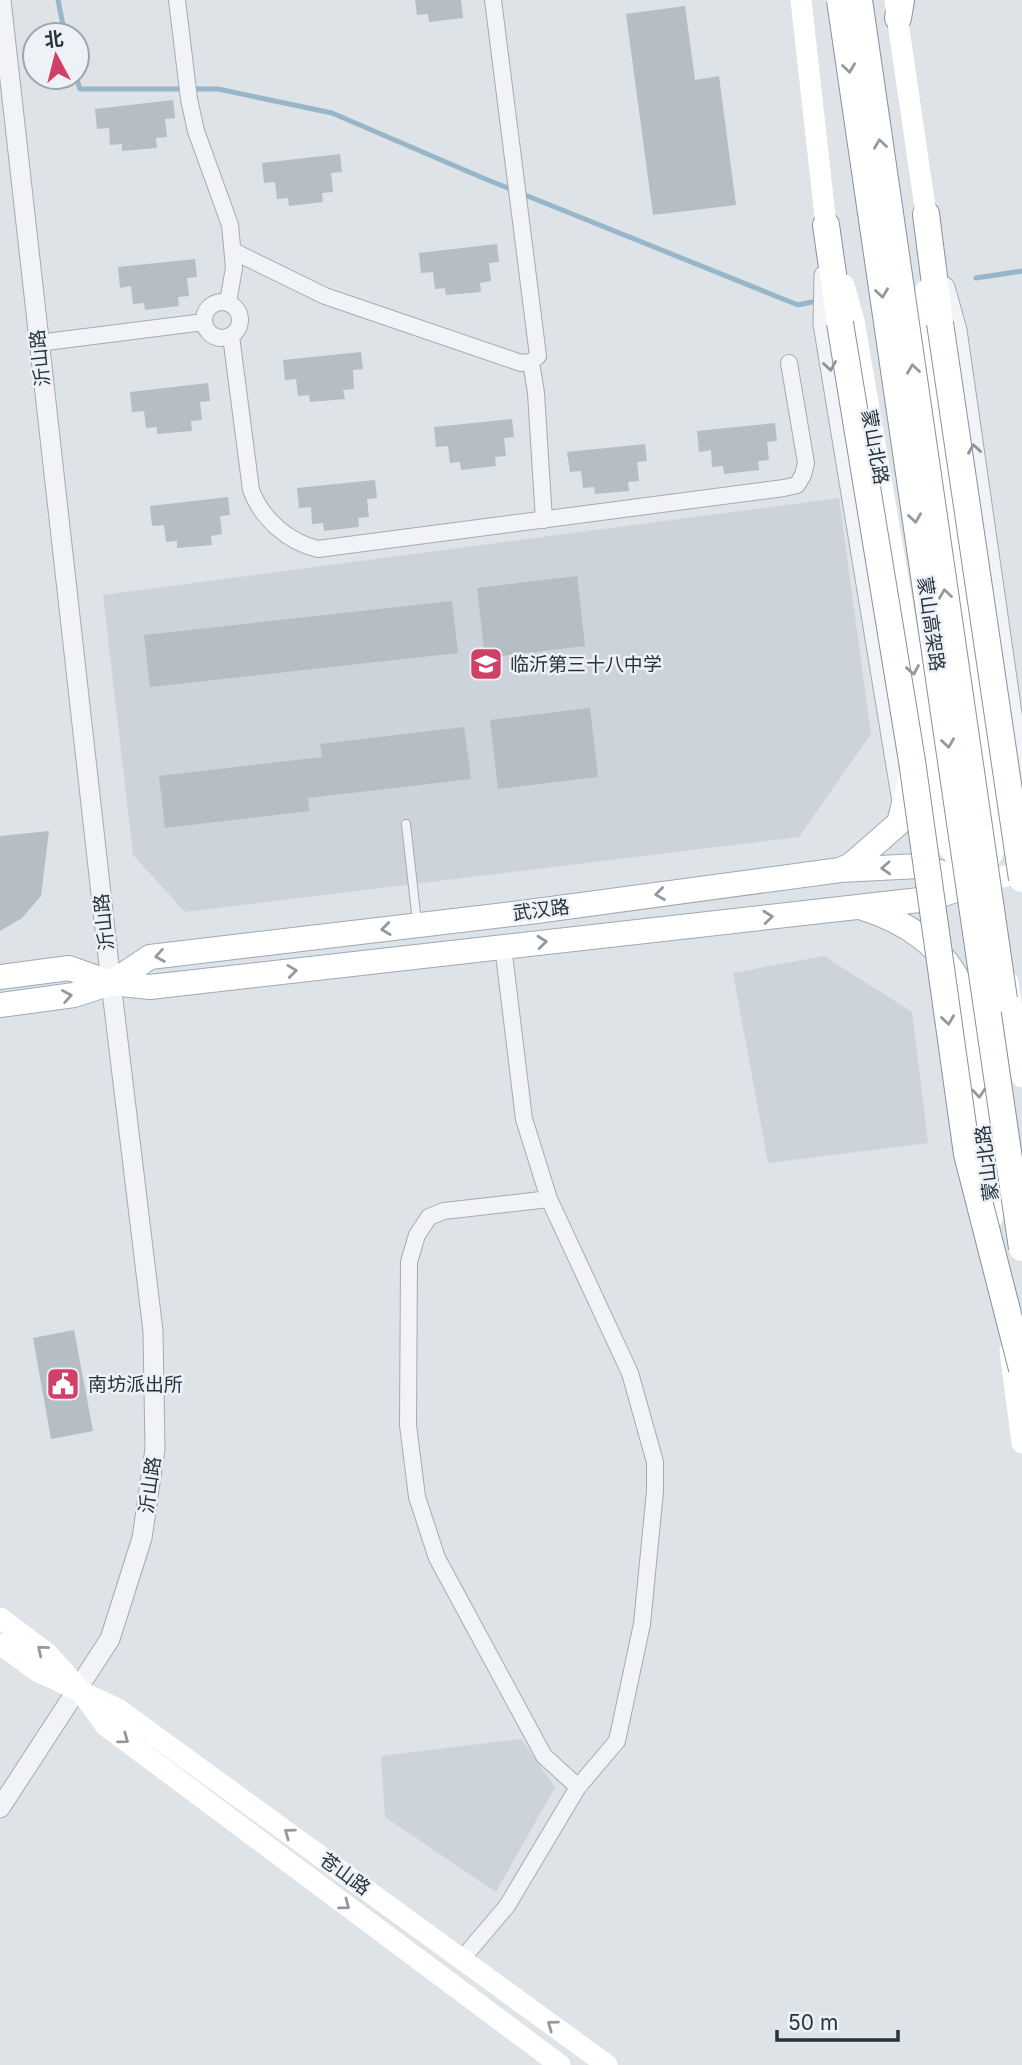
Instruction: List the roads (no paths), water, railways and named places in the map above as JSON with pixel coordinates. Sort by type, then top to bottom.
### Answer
[{"type":"highway","name":"蒙山高架路","points":[[839,0],[1022,1248]]},
{"type":"highway","name":"蒙山高架路","points":[[859,0],[1022,1122]]},
{"type":"highway","points":[[926,214],[1022,879]]},
{"type":"highway","points":[[826,225],[912,761],[967,1154],[1022,1369]]},
{"type":"main road","name":"蒙山北路","points":[[801,0],[826,225],[854,321],[943,841],[977,883],[999,922],[1022,1077]]},
{"type":"main road","name":"蒙山北路","points":[[898,6],[926,214],[926,326],[991,757],[999,840],[977,883],[965,923],[984,1148],[1022,1443]]},
{"type":"main road","points":[[839,870],[851,865],[899,823],[923,730]]},
{"type":"main road","points":[[991,757],[1022,802]]},
{"type":"main road","name":"武汉路","points":[[0,1005],[74,995],[111,983],[150,957],[839,870],[919,866],[977,883],[1022,891]]},
{"type":"main road","name":"武汉路","points":[[0,978],[69,968],[111,983],[150,988],[928,899],[1022,872]]},
{"type":"main road","points":[[859,906],[884,914],[923,936],[948,964],[962,988],[973,1026]]},
{"type":"main road","points":[[1014,1030],[1022,980]]},
{"type":"main road","name":"苍山路","points":[[0,1618],[48,1654],[79,1689],[106,1726],[560,2065]]},
{"type":"main road","name":"苍山路","points":[[0,1644],[37,1671],[118,1709],[607,2065]]},
{"type":"street","name":"沂山路","points":[[0,1808],[110,1639],[142,1538],[155,1449],[153,1331],[38,343],[5,90],[1,0]]},
{"type":"street","points":[[177,0],[196,131],[230,225],[234,268],[228,302]]},
{"type":"street","points":[[233,251],[326,296],[521,363],[531,362],[538,356],[493,0]]},
{"type":"street","points":[[926,214],[957,330],[1022,783]]},
{"type":"street","points":[[826,225],[823,324],[903,810]]},
{"type":"street","points":[[222,301],[233,305],[240,315],[239,327],[231,336],[214,336],[205,328],[204,322],[206,310],[222,301]]},
{"type":"street","points":[[38,343],[204,322]]},
{"type":"street","points":[[231,336],[251,490],[257,505],[287,537],[318,549],[797,485],[806,463],[789,363]]},
{"type":"street","points":[[531,362],[536,393],[544,520]]},
{"type":"street","points":[[462,1959],[507,1906],[578,1787],[617,1741],[642,1624],[655,1491],[655,1462],[631,1373],[549,1199],[524,1119],[503,946]]},
{"type":"street","points":[[549,1199],[444,1211],[429,1217],[416,1235],[409,1262],[408,1425],[417,1497],[437,1558],[544,1756],[578,1787]]},
{"type":"lane","points":[[406,824],[417,925]]},
{"type":"waterway","points":[[58,0],[62,21]]},
{"type":"waterway","points":[[91,89],[218,89],[332,113],[483,178],[798,305],[812,302]]},
{"type":"waterway","points":[[976,278],[1022,271]]},
{"type":"place","name":"临沂第三十八中学","points":[[486,664]]},
{"type":"place","name":"南坊派出所","points":[[63,1384]]}]
